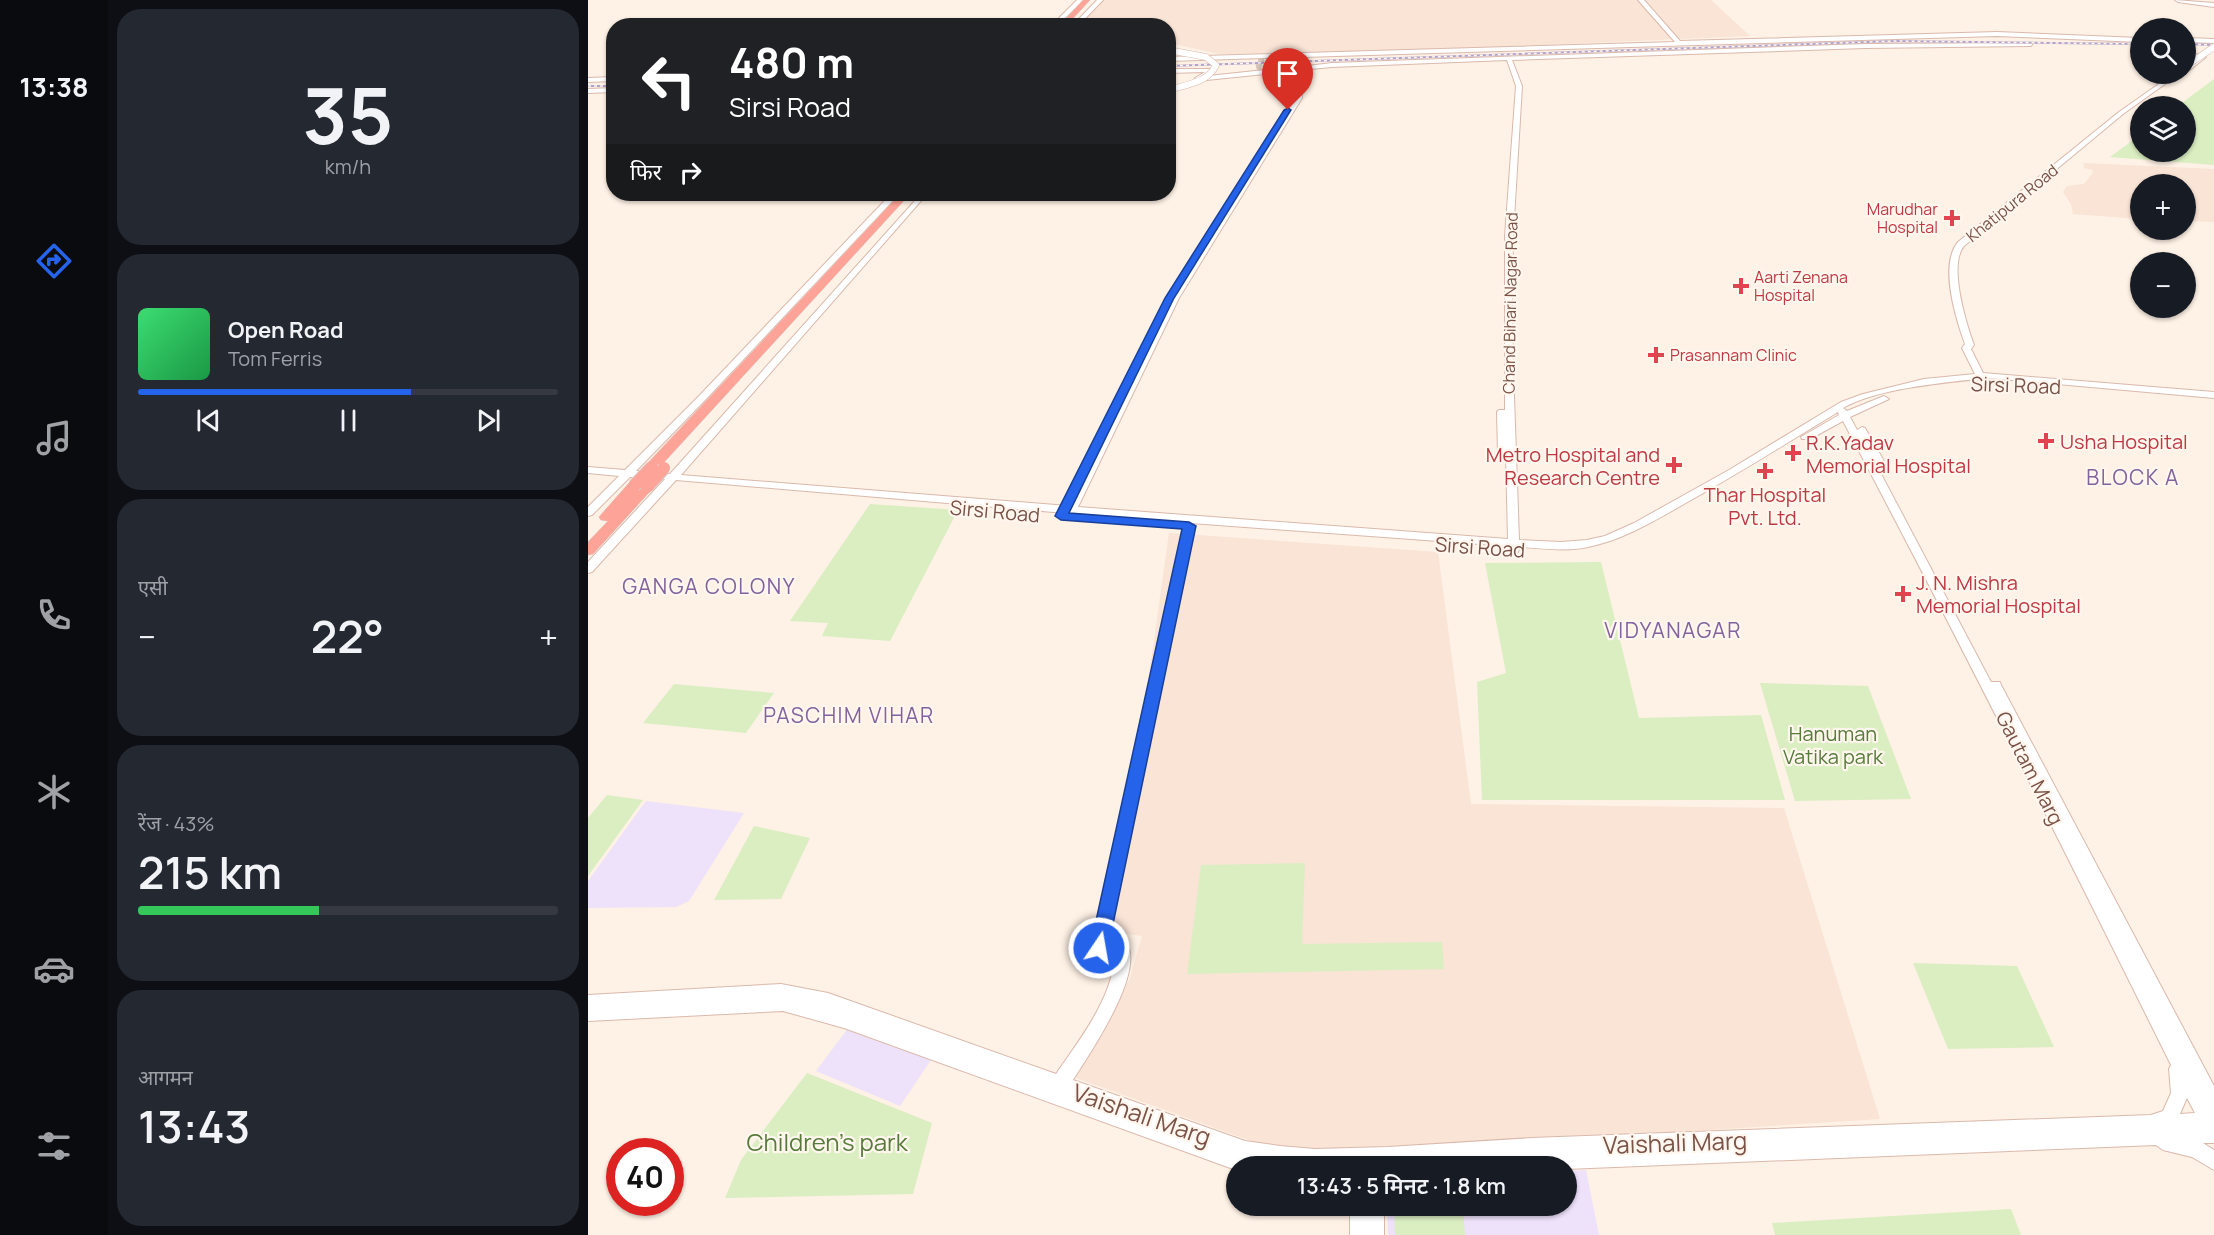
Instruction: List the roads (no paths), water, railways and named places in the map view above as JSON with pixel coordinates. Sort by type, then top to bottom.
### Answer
[{"type":"highway","points":[[1070,18],[1087,0]]},
{"type":"highway","points":[[1076,18],[1094,0]]},
{"type":"highway","points":[[662,471],[899,201]]},
{"type":"highway","points":[[588,536],[641,486],[662,471],[908,201]]},
{"type":"highway","points":[[588,552],[641,486]]},
{"type":"street","points":[[1061,18],[1080,0]]},
{"type":"street","points":[[1082,18],[1100,0]]},
{"type":"street","points":[[1641,0],[1678,42]]},
{"type":"street","points":[[2178,0],[2214,5]]},
{"type":"street","points":[[1176,59],[1294,58],[1678,42],[1997,34],[2130,40]]},
{"type":"street","points":[[2196,40],[2213,41]]},
{"type":"street","points":[[2196,52],[2213,41]]},
{"type":"street","points":[[1197,79],[1296,67],[1854,46],[2042,44]]},
{"type":"street","points":[[2093,46],[2130,47]]},
{"type":"street","points":[[1176,51],[1206,57],[1216,65],[1214,71],[1208,76],[1176,87]]},
{"type":"street","points":[[2196,58],[2203,57],[2196,63]]},
{"type":"street","name":"Chand Bihari Nagar Road","points":[[1507,59],[1520,86],[1508,214],[1510,546]]},
{"type":"street","points":[[1066,513],[1174,298],[1298,97],[1296,67]]},
{"type":"street","points":[[1176,70],[1210,70],[1206,75],[1176,87]]},
{"type":"street","points":[[588,81],[606,80]]},
{"type":"street","points":[[2153,84],[2150,86],[2155,88],[2165,87],[2169,84]]},
{"type":"street","points":[[2155,88],[2159,84]]},
{"type":"street","points":[[2155,88],[2161,84]]},
{"type":"street","name":"Khatipura Road","points":[[1979,365],[1975,349],[1970,345],[1960,321],[1955,252],[1960,244],[2155,88]]},
{"type":"street","points":[[588,91],[606,90]]},
{"type":"street","points":[[588,569],[641,486],[889,201]]},
{"type":"street","points":[[662,471],[701,447],[918,201]]},
{"type":"street","points":[[1954,378],[1979,365],[2026,379]]},
{"type":"street","points":[[1979,365],[1986,378]]},
{"type":"street","name":"Sirsi Road","points":[[1066,513],[1189,526],[1510,546],[1587,544],[1609,538],[1638,525],[1845,410],[1866,396],[1924,382],[1954,378],[2026,379],[2214,397]]},
{"type":"street","name":"Sirsi Road","points":[[1845,410],[1932,388],[1986,378],[2214,397]]},
{"type":"street","name":"Gautam Marg","points":[[1845,410],[2110,925],[2184,1062],[2213,1127]]},
{"type":"street","name":"Sirsi Road","points":[[588,470],[606,471],[641,486],[662,471],[695,481],[709,482],[724,489],[1510,546]]},
{"type":"street","points":[[588,513],[610,491],[615,479],[612,473],[606,471]]},
{"type":"street","points":[[610,491],[695,481]]},
{"type":"street","points":[[1056,1090],[1118,986],[1122,951],[1115,948],[1099,948],[1189,526]]},
{"type":"street","name":"Vaishali Marg","points":[[588,1003],[789,992],[828,1001],[1226,1158]]},
{"type":"street","name":"Vaishali Marg","points":[[588,1013],[783,1003],[821,1012],[998,1069]]},
{"type":"street","points":[[2184,1062],[2214,1088]]},
{"type":"street","points":[[2146,1131],[2169,1118],[2180,1094],[2184,1062]]},
{"type":"street","name":"Gautam Marg","points":[[2184,1062],[2214,1104]]},
{"type":"street","name":"Vaishali Marg","points":[[1056,1090],[1245,1150],[1272,1156]]},
{"type":"street","name":"Vaishali Marg","points":[[1577,1158],[2213,1127]]},
{"type":"street","points":[[2146,1131],[2196,1149],[2214,1161]]},
{"type":"street","name":"Vaishali Marg","points":[[1434,1156],[1529,1147],[2146,1131]]},
{"type":"street","points":[[1359,1216],[1359,1235]]},
{"type":"street","points":[[1375,1216],[1375,1235]]},
{"type":"tunnel","points":[[1291,59],[1258,60],[1259,67],[1296,65]]},
{"type":"railway","points":[[1176,66],[1896,41],[2130,44]]},
{"type":"railway","points":[[2196,44],[2214,45]]},
{"type":"railway","points":[[588,86],[606,86]]},
{"type":"place","name":"Marudhar Hospital","points":[[1952,218]]},
{"type":"place","name":"Aarti Zenana Hospital","points":[[1741,286]]},
{"type":"place","name":"Prasannam Clinic","points":[[1656,355]]},
{"type":"place","name":"Usha Hospital","points":[[2046,441]]},
{"type":"place","name":"R.K.Yadav Memorial Hospital","points":[[1793,453]]},
{"type":"place","name":"Metro Hospital and Research Centre","points":[[1674,465]]},
{"type":"place","name":"Thar Hospital Pvt. Ltd.","points":[[1765,471]]},
{"type":"place","name":"J. N. Mishra Memorial Hospital","points":[[1903,594]]},
{"type":"district","name":"BLOCK A","points":[[2133,477]]},
{"type":"district","name":"GANGA COLONY","points":[[709,586]]},
{"type":"district","name":"VIDYANAGAR","points":[[1673,630]]},
{"type":"district","name":"PASCHIM VIHAR","points":[[849,715]]},
{"type":"park label","name":"Hanuman Vatika park","points":[[1833,744]]},
{"type":"park label","name":"Children's park","points":[[827,1141]]}]
